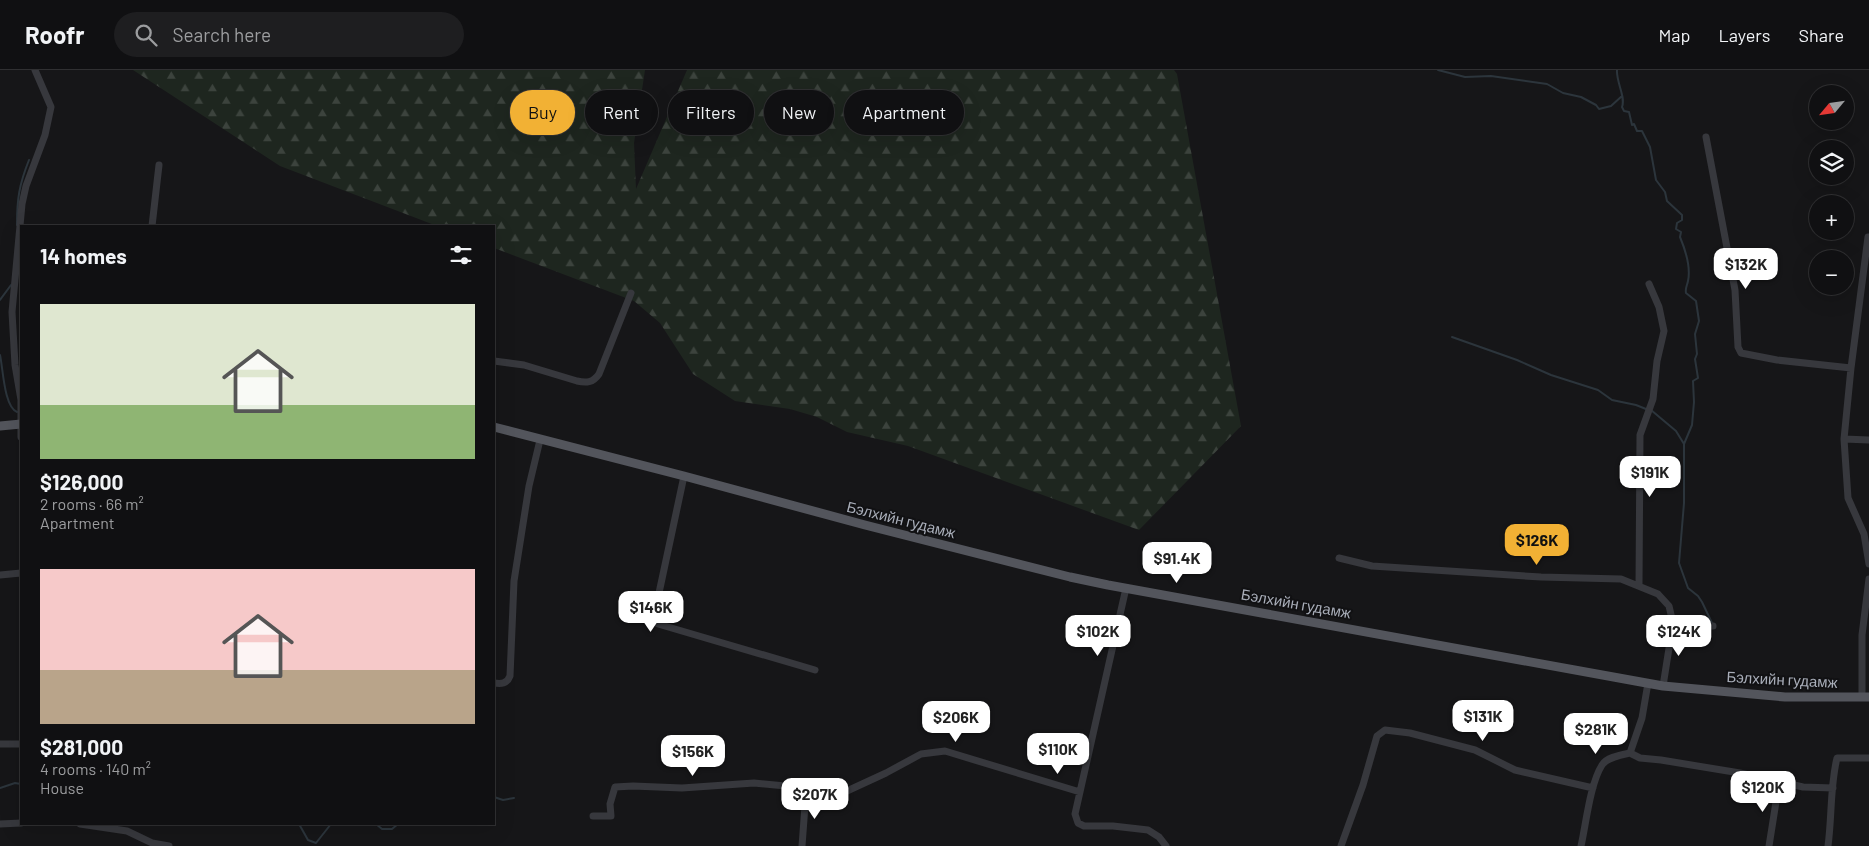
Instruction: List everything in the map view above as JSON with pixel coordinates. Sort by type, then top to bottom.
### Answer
[{"type":"main road","points":[[0,426],[20,424]]},
{"type":"main road","name":"Бэлхийн гудамж","points":[[495,427],[1061,575],[1126,588],[1663,686],[1785,697],[1866,697]]},
{"type":"street","points":[[20,225],[26,186],[45,135],[50,107],[35,70]]},
{"type":"street","points":[[1706,137],[1734,290],[1738,347],[1742,353],[1777,360],[1850,368]]},
{"type":"street","points":[[152,225],[159,165]]},
{"type":"street","points":[[20,226],[12,312],[15,365],[20,394]]},
{"type":"street","points":[[1868,237],[1850,368],[1844,439],[1848,498],[1864,534],[1869,564]]},
{"type":"street","points":[[1639,586],[1640,435],[1653,399],[1664,331],[1659,308],[1648,284]]},
{"type":"street","points":[[495,361],[524,365],[586,383],[592,381],[599,374],[631,292]]},
{"type":"street","points":[[1844,439],[1869,440]]},
{"type":"street","points":[[495,683],[505,683],[509,680],[510,676],[514,581],[529,486],[540,440]]},
{"type":"street","points":[[684,476],[653,621],[815,670]]},
{"type":"street","points":[[1339,558],[1372,566],[1541,577],[1621,578],[1658,594],[1669,606],[1673,623],[1663,686]]},
{"type":"street","points":[[0,575],[20,573]]},
{"type":"street","points":[[1866,697],[1862,635],[1869,579]]},
{"type":"street","points":[[1126,588],[1075,814],[1078,823],[1084,826],[1113,826],[1148,830],[1159,837],[1166,846]]},
{"type":"street","points":[[1673,623],[1694,627],[1713,626]]},
{"type":"street","points":[[1630,753],[1642,718],[1648,683]]},
{"type":"street","points":[[1340,846],[1363,785],[1377,736],[1385,730],[1410,733],[1475,750],[1515,770],[1593,788]]},
{"type":"street","points":[[0,744],[20,744]]},
{"type":"street","points":[[593,816],[611,816],[610,804],[615,787],[682,788],[754,783],[796,787],[806,792],[847,791],[921,754],[945,751],[1080,792]]},
{"type":"street","points":[[1581,846],[1593,788],[1602,764],[1610,758],[1630,753],[1640,758],[1740,773],[1779,783],[1803,787],[1833,788]]},
{"type":"street","points":[[1828,846],[1833,788],[1832,775],[1836,758],[1869,758]]},
{"type":"street","points":[[1769,846],[1779,783]]},
{"type":"street","points":[[802,846],[806,792]]},
{"type":"street","points":[[0,824],[20,823]]},
{"type":"street","points":[[87,825],[127,831],[152,842],[168,846]]},
{"type":"green space","points":[[133,70],[645,70],[642,90],[585,90],[585,135],[635,135],[636,189],[668,114],[668,135],[754,135],[754,90],[678,90],[687,70],[1174,70],[1177,74],[1241,426],[1139,530],[908,446],[847,432],[817,417],[790,409],[735,401],[693,374],[660,323],[634,301],[495,248],[495,225],[434,225],[280,166]]},
{"type":"waterway","points":[[1438,70],[1465,77],[1491,76],[1547,84],[1563,93],[1581,97],[1596,105],[1599,109],[1611,106],[1622,96]]},
{"type":"waterway","points":[[1617,70],[1623,99],[1622,107],[1624,111],[1629,112],[1632,125],[1634,124],[1637,131],[1642,131],[1650,147],[1656,180],[1665,192],[1667,201],[1682,215],[1682,220],[1677,223],[1676,229],[1681,232],[1680,237],[1688,264],[1689,276],[1686,293],[1696,301],[1699,321],[1695,334],[1697,354],[1695,359],[1698,378],[1693,381],[1692,425],[1684,444],[1684,503],[1679,563],[1688,588],[1698,596],[1712,623]]},
{"type":"waterway","points":[[17,225],[19,192],[29,160]]},
{"type":"waterway","points":[[0,300],[11,285]]},
{"type":"waterway","points":[[1452,337],[1517,360],[1551,375],[1598,390],[1612,400],[1646,409]]},
{"type":"waterway","points":[[0,355],[9,403],[17,412]]},
{"type":"waterway","points":[[1651,410],[1676,431],[1684,444]]},
{"type":"waterway","points":[[0,788],[15,783],[20,784]]},
{"type":"waterway","points":[[495,797],[503,800],[514,798]]},
{"type":"waterway","points":[[300,825],[308,840],[316,843],[330,825]]},
{"type":"waterway","points":[[377,825],[382,829],[392,829],[397,825]]}]
